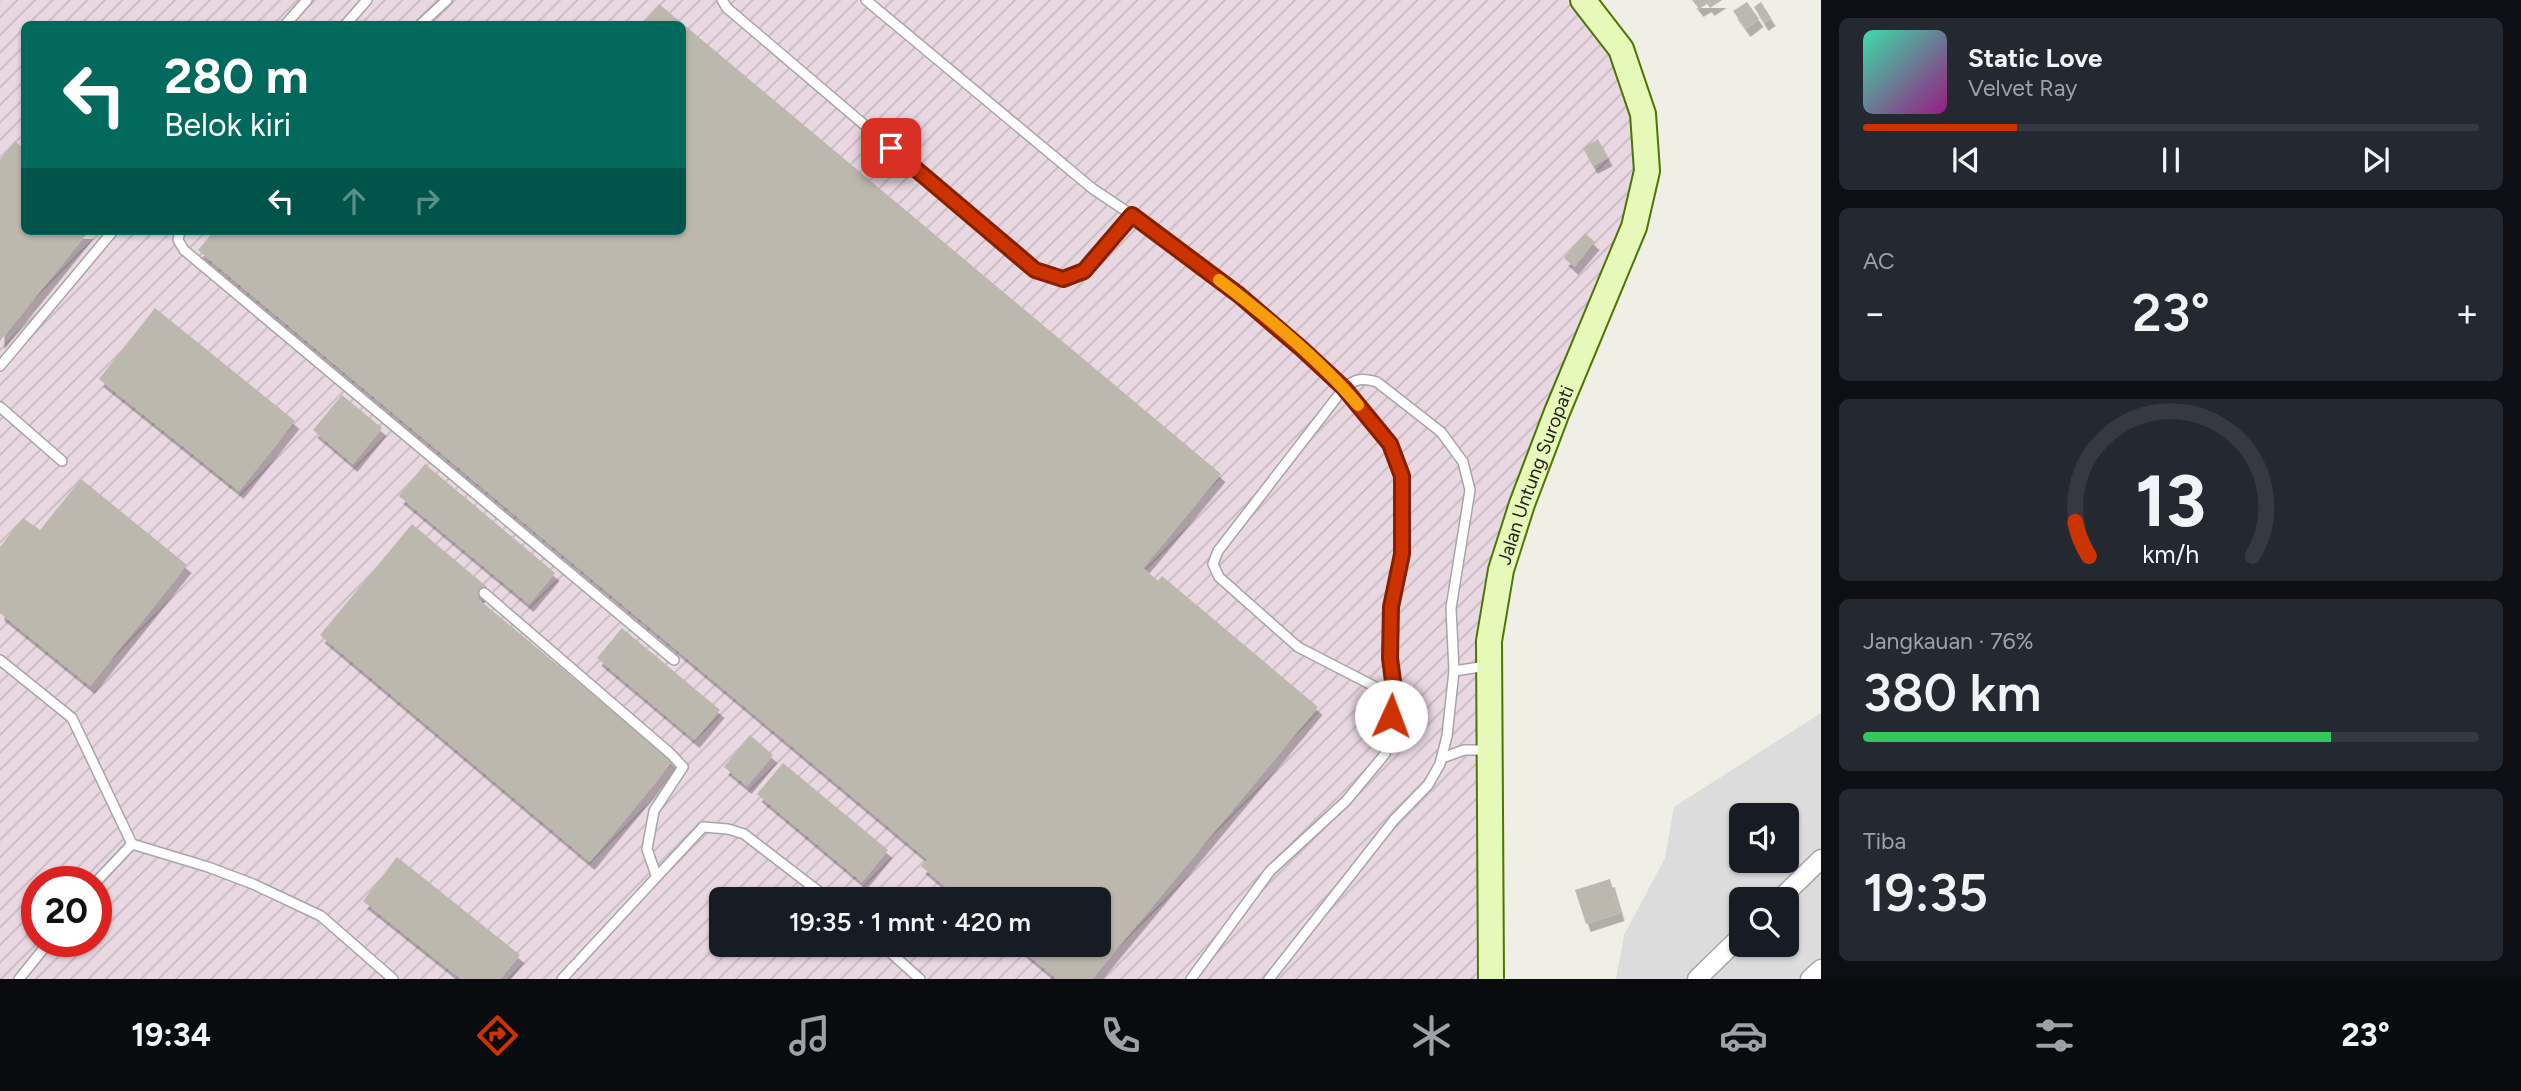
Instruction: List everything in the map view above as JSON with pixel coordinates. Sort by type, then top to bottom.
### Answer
[{"type":"main road","name":"Jalan Untung Suropati","points":[[1491,979],[1489,640],[1501,570],[1522,504],[1557,412],[1634,227],[1647,171],[1643,114],[1621,49],[1583,0]]},
{"type":"street","points":[[1792,887],[1821,859]]},
{"type":"street","points":[[1697,979],[1729,948]]},
{"type":"street","points":[[1810,979],[1821,969]]},
{"type":"lane","points":[[289,21],[307,0]]},
{"type":"lane","points":[[349,21],[367,0]]},
{"type":"lane","points":[[424,21],[447,0]]},
{"type":"lane","points":[[722,0],[727,8],[1035,270],[1063,279],[1084,271],[1132,215]]},
{"type":"lane","points":[[866,0],[1093,189],[1239,295],[1344,388],[1390,444],[1402,476],[1402,554],[1391,607],[1390,658],[1395,697],[1385,754],[1346,801],[1270,871],[1191,979]]},
{"type":"lane","points":[[0,366],[110,235]]},
{"type":"lane","points":[[179,235],[178,240],[184,250],[674,660]]},
{"type":"lane","points":[[1269,979],[1394,820],[1428,785],[1441,758],[1449,725],[1454,671],[1451,608],[1470,490],[1463,462],[1441,432],[1377,382],[1354,379],[1344,388],[1217,551],[1213,564],[1219,577],[1298,647],[1395,697]]},
{"type":"lane","points":[[0,407],[62,461]]},
{"type":"lane","points":[[485,593],[683,767],[654,811],[647,849],[656,875]]},
{"type":"lane","points":[[0,660],[72,718],[132,844],[220,871],[321,916],[393,979]]},
{"type":"lane","points":[[1454,671],[1489,665]]},
{"type":"lane","points":[[1441,758],[1464,750],[1489,750]]},
{"type":"lane","points":[[562,979],[703,827],[728,829],[744,834],[813,887]]},
{"type":"lane","points":[[111,866],[132,844]]},
{"type":"lane","points":[[19,979],[37,957]]},
{"type":"lane","points":[[895,957],[920,979]]},
{"type":"shaded area","points":[[0,0],[1574,0],[1616,64],[1632,114],[1636,170],[1629,227],[1487,625],[1488,979],[0,979]]},
{"type":"shaded area","points":[[1821,713],[1821,979],[1616,979],[1624,935],[1665,858],[1674,807]]},
{"type":"building","points":[[1692,0],[1722,0],[1710,8],[1707,4],[1699,9]]},
{"type":"building","points":[[1747,2],[1759,19],[1746,29],[1733,11]]},
{"type":"building","points":[[1761,2],[1771,18],[1764,23],[1754,7]]},
{"type":"building","points":[[659,4],[679,21],[645,21]]},
{"type":"building","points":[[686,27],[1221,474],[1143,568],[1158,581],[1162,576],[1318,707],[1111,956],[1111,887],[946,887],[921,866],[927,859],[198,250],[211,235],[686,235]]},
{"type":"building","points":[[1598,139],[1608,158],[1593,166],[1583,148]]},
{"type":"building","points":[[15,141],[21,146],[21,235],[86,235],[0,341],[0,160]]},
{"type":"building","points":[[1585,233],[1595,242],[1574,267],[1564,258]]},
{"type":"building","points":[[155,308],[295,421],[239,491],[99,379]]},
{"type":"building","points":[[342,395],[382,428],[353,464],[313,430]]},
{"type":"building","points":[[425,464],[555,573],[529,604],[399,496]]},
{"type":"building","points":[[81,479],[187,565],[90,686],[0,613],[0,547],[23,518],[40,530]]},
{"type":"building","points":[[412,524],[487,587],[477,598],[673,761],[590,862],[320,635]]},
{"type":"building","points":[[622,628],[720,710],[695,740],[597,658]]},
{"type":"building","points":[[750,735],[773,755],[747,786],[724,767]]},
{"type":"building","points":[[783,763],[888,850],[862,882],[757,794]]},
{"type":"building","points":[[397,857],[520,955],[500,979],[461,979],[363,901]]},
{"type":"building","points":[[1610,879],[1620,913],[1586,924],[1575,890]]},
{"type":"building","points":[[1030,957],[1110,957],[1092,979],[1057,979]]},
{"type":"slow traffic","points":[[1219,280],[1302,349],[1344,388],[1358,405]]},
{"type":"route","points":[[891,148],[1035,270],[1063,279],[1084,271],[1132,215],[1239,295],[1344,388],[1390,444],[1402,476],[1402,554],[1391,607],[1390,658],[1395,697],[1391,716]]}]
